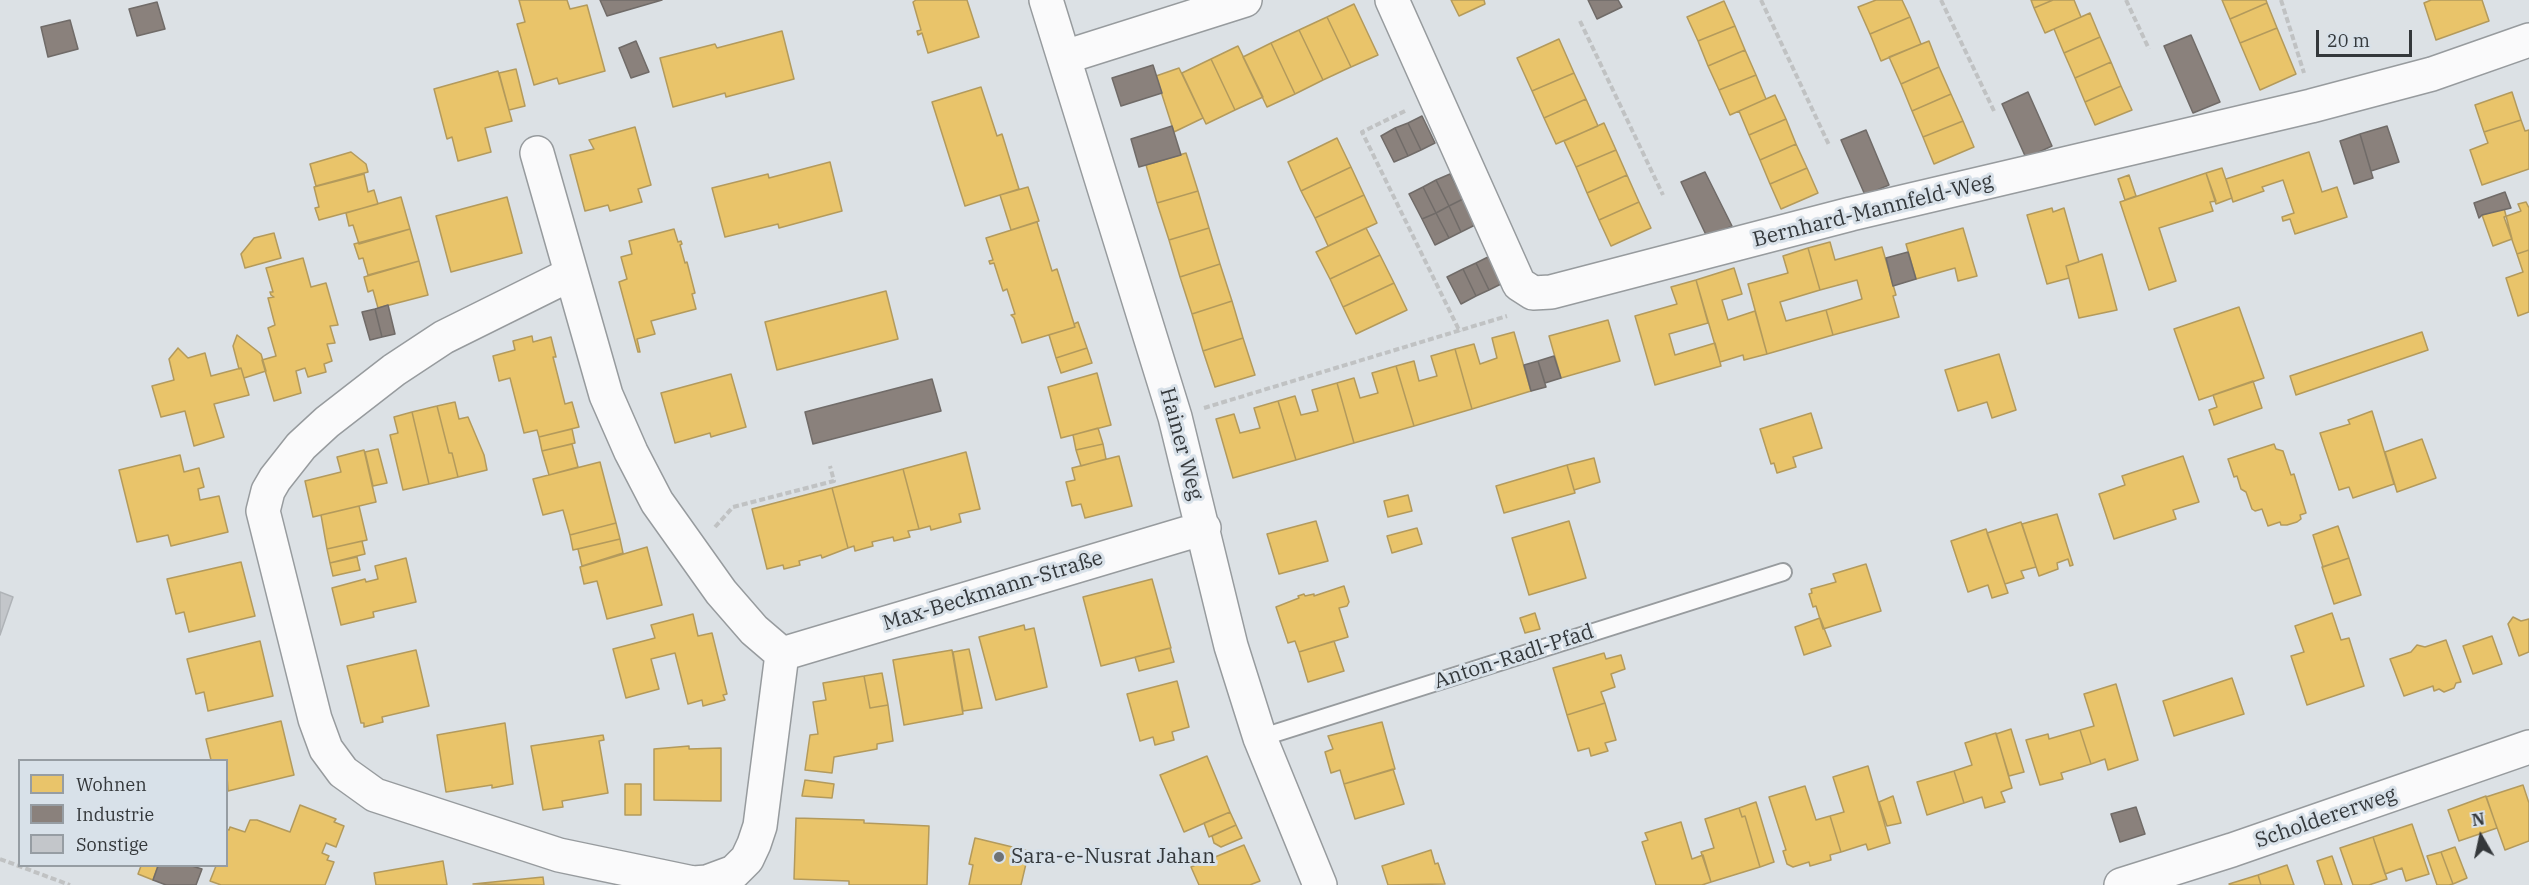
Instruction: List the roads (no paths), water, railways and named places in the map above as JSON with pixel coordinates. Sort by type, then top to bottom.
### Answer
[{"type":"street","name":"Hainer Weg","points":[[1046,0],[1175,417],[1204,528],[1231,646],[1260,738],[1320,885]]},
{"type":"street","points":[[1065,57],[1245,0]]},
{"type":"street","name":"Bernhard-Mannfeld-Weg","points":[[1392,0],[1519,284],[1533,293],[1551,292],[1851,214],[2312,106],[2432,74],[2529,40]]},
{"type":"street","points":[[537,153],[606,395],[631,452],[657,502],[721,592],[754,630],[782,654],[760,826],[747,859],[734,872],[707,882],[693,883],[559,855],[375,795],[343,772],[326,748],[315,719],[263,511],[268,490],[274,479],[300,446],[394,370],[444,337],[571,274]]},
{"type":"street","name":"Max-Beckmann-Straße","points":[[782,654],[1204,528]]},
{"type":"street","name":"Scholdererweg","points":[[2121,885],[2232,850],[2529,747]]},
{"type":"lane","name":"Anton-Radl-Pfad","points":[[1260,738],[1776,574]]},
{"type":"place","name":"Sara-e-Nusrat Jahan","points":[[999,857]]}]
